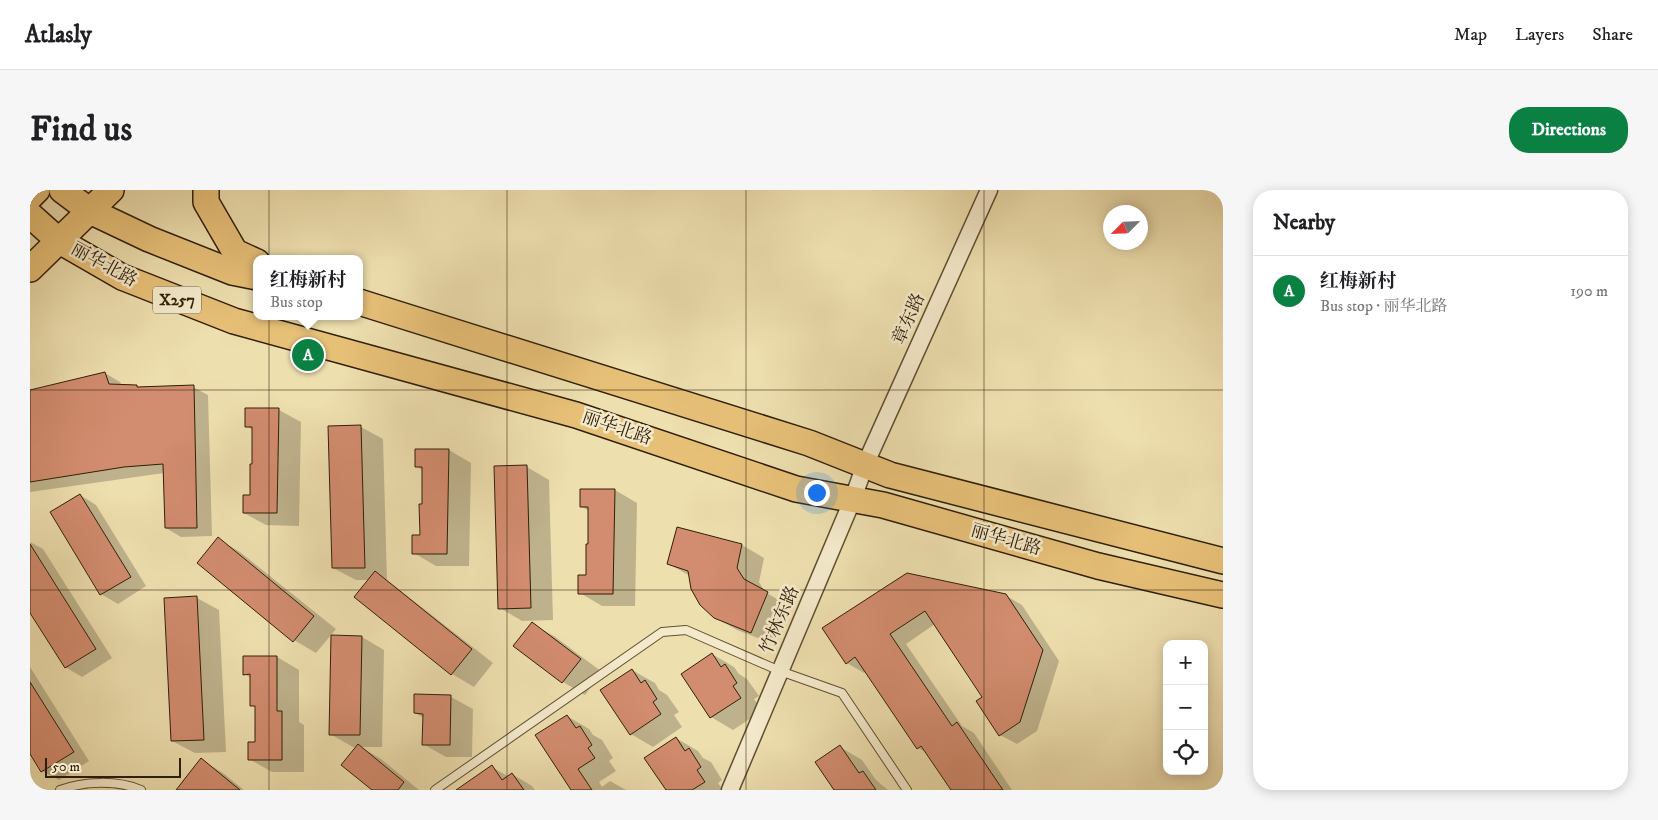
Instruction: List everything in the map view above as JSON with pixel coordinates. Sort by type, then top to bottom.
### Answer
[{"type":"main road","points":[[30,197],[37,190]]},
{"type":"main road","points":[[62,190],[90,211],[149,239],[232,272],[253,276]]},
{"type":"main road","points":[[30,269],[111,190]]},
{"type":"main road","points":[[206,190],[206,202],[235,252],[253,260]]},
{"type":"main road","name":"丽华北路","points":[[30,215],[58,240],[122,278],[234,321],[576,414],[796,489],[852,501],[883,505],[1098,566],[1223,595]]},
{"type":"main road","name":"丽华北路","points":[[363,303],[809,443],[890,475],[1223,561]]},
{"type":"street","name":"章东路","points":[[865,465],[989,190]]},
{"type":"street","name":"竹林东路","points":[[730,790],[852,501],[865,465]]},
{"type":"lane","points":[[435,790],[662,632],[686,630],[780,670],[842,693],[907,790]]},
{"type":"lane","points":[[60,790],[75,784],[126,784],[141,790]]},
{"type":"building","points":[[105,372],[109,384],[137,385],[137,387],[194,385],[197,528],[165,528],[163,464],[124,467],[30,482],[30,390]]},
{"type":"building","points":[[245,408],[279,408],[277,513],[243,513],[243,495],[250,495],[250,464],[252,464],[252,427],[245,427]]},
{"type":"building","points":[[361,425],[365,568],[332,568],[328,426]]},
{"type":"building","points":[[415,449],[449,449],[447,554],[412,554],[412,535],[420,535],[419,504],[422,504],[422,467],[415,467]]},
{"type":"building","points":[[527,465],[531,608],[498,609],[494,466]]},
{"type":"building","points":[[580,489],[615,489],[613,594],[578,594],[578,575],[586,575],[586,544],[588,544],[588,507],[580,507]]},
{"type":"building","points":[[80,494],[131,577],[100,595],[50,512]]},
{"type":"building","points":[[677,527],[742,544],[737,568],[744,579],[768,592],[751,633],[714,618],[700,605],[691,589],[688,571],[667,564]]},
{"type":"building","points":[[218,537],[314,616],[293,642],[197,563]]},
{"type":"building","points":[[30,544],[96,649],[65,668],[30,613]]},
{"type":"building","points":[[375,571],[472,649],[451,675],[354,597]]},
{"type":"building","points":[[907,573],[1006,594],[1043,650],[1020,722],[999,736],[976,701],[982,697],[925,611],[890,634],[952,726],[957,722],[1003,790],[951,790],[921,746],[917,749],[855,657],[846,664],[822,628]]},
{"type":"building","points":[[197,596],[204,740],[171,741],[164,598]]},
{"type":"building","points":[[532,622],[581,659],[562,683],[513,646]]},
{"type":"building","points":[[331,635],[362,636],[360,735],[329,735]]},
{"type":"building","points":[[712,653],[721,667],[725,664],[737,683],[733,686],[741,698],[710,718],[681,674]]},
{"type":"building","points":[[243,656],[277,656],[277,711],[282,711],[282,760],[248,760],[248,742],[255,742],[255,706],[250,706],[250,674],[243,675]]},
{"type":"building","points":[[632,669],[641,683],[645,680],[657,699],[653,702],[661,714],[630,735],[600,690]]},
{"type":"building","points":[[30,682],[74,752],[41,772],[30,754]]},
{"type":"building","points":[[414,694],[451,695],[450,745],[422,745],[423,714],[414,713]]},
{"type":"building","points":[[567,715],[576,728],[580,726],[592,745],[588,748],[595,758],[578,769],[592,790],[571,790],[535,735]]},
{"type":"building","points":[[676,737],[685,751],[689,748],[701,767],[697,770],[705,782],[692,790],[666,790],[644,758]]},
{"type":"building","points":[[358,744],[404,782],[398,790],[372,790],[341,765]]},
{"type":"building","points":[[840,745],[859,773],[863,771],[876,790],[834,790],[815,762]]},
{"type":"building","points":[[201,758],[240,790],[176,790]]},
{"type":"building","points":[[492,765],[502,780],[512,773],[524,790],[456,790]]},
{"type":"place","name":"红梅新村","points":[[308,355]]}]
